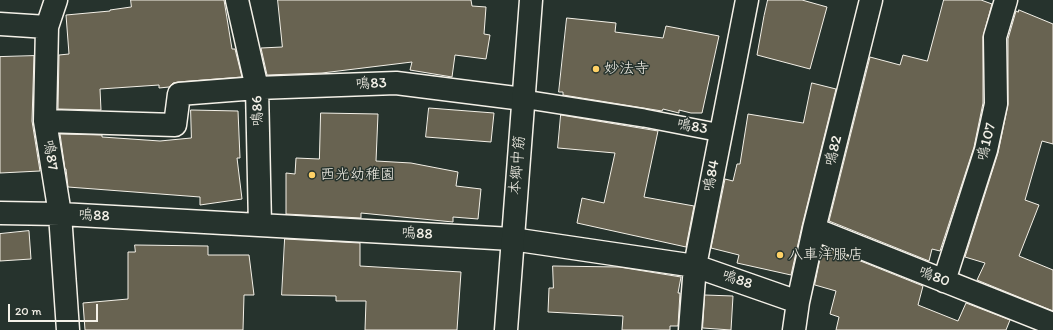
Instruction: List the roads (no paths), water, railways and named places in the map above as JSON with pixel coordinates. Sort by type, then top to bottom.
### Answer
[{"type":"street","name":"鳴87","points":[[56,0],[47,27],[45,121],[60,214],[68,330]]},
{"type":"street","name":"鳴86","points":[[237,0],[258,88],[260,225]]},
{"type":"street","name":"本郷中筋","points":[[506,330],[531,0]]},
{"type":"street","name":"鳴84","points":[[690,330],[695,266],[747,0]]},
{"type":"street","name":"鳴82","points":[[798,302],[814,229],[871,0]]},
{"type":"street","name":"鳴107","points":[[944,281],[986,150],[996,104],[995,37],[1006,0]]},
{"type":"street","points":[[0,24],[47,27]]},
{"type":"street","name":"鳴83","points":[[45,121],[175,125],[179,94],[258,88],[396,83],[523,99]]},
{"type":"street","name":"鳴88","points":[[0,213],[60,214],[512,240],[695,266],[798,302]]},
{"type":"street","name":"鳴80","points":[[814,229],[1053,324]]},
{"type":"street","points":[[794,330],[798,302]]},
{"type":"lane","name":"鳴83","points":[[523,99],[644,118],[721,133]]},
{"type":"place","name":"妙法寺","points":[[596,69]]},
{"type":"place","name":"西光幼稚園","points":[[312,175]]},
{"type":"place","name":"八車洋服店","points":[[780,255]]}]
